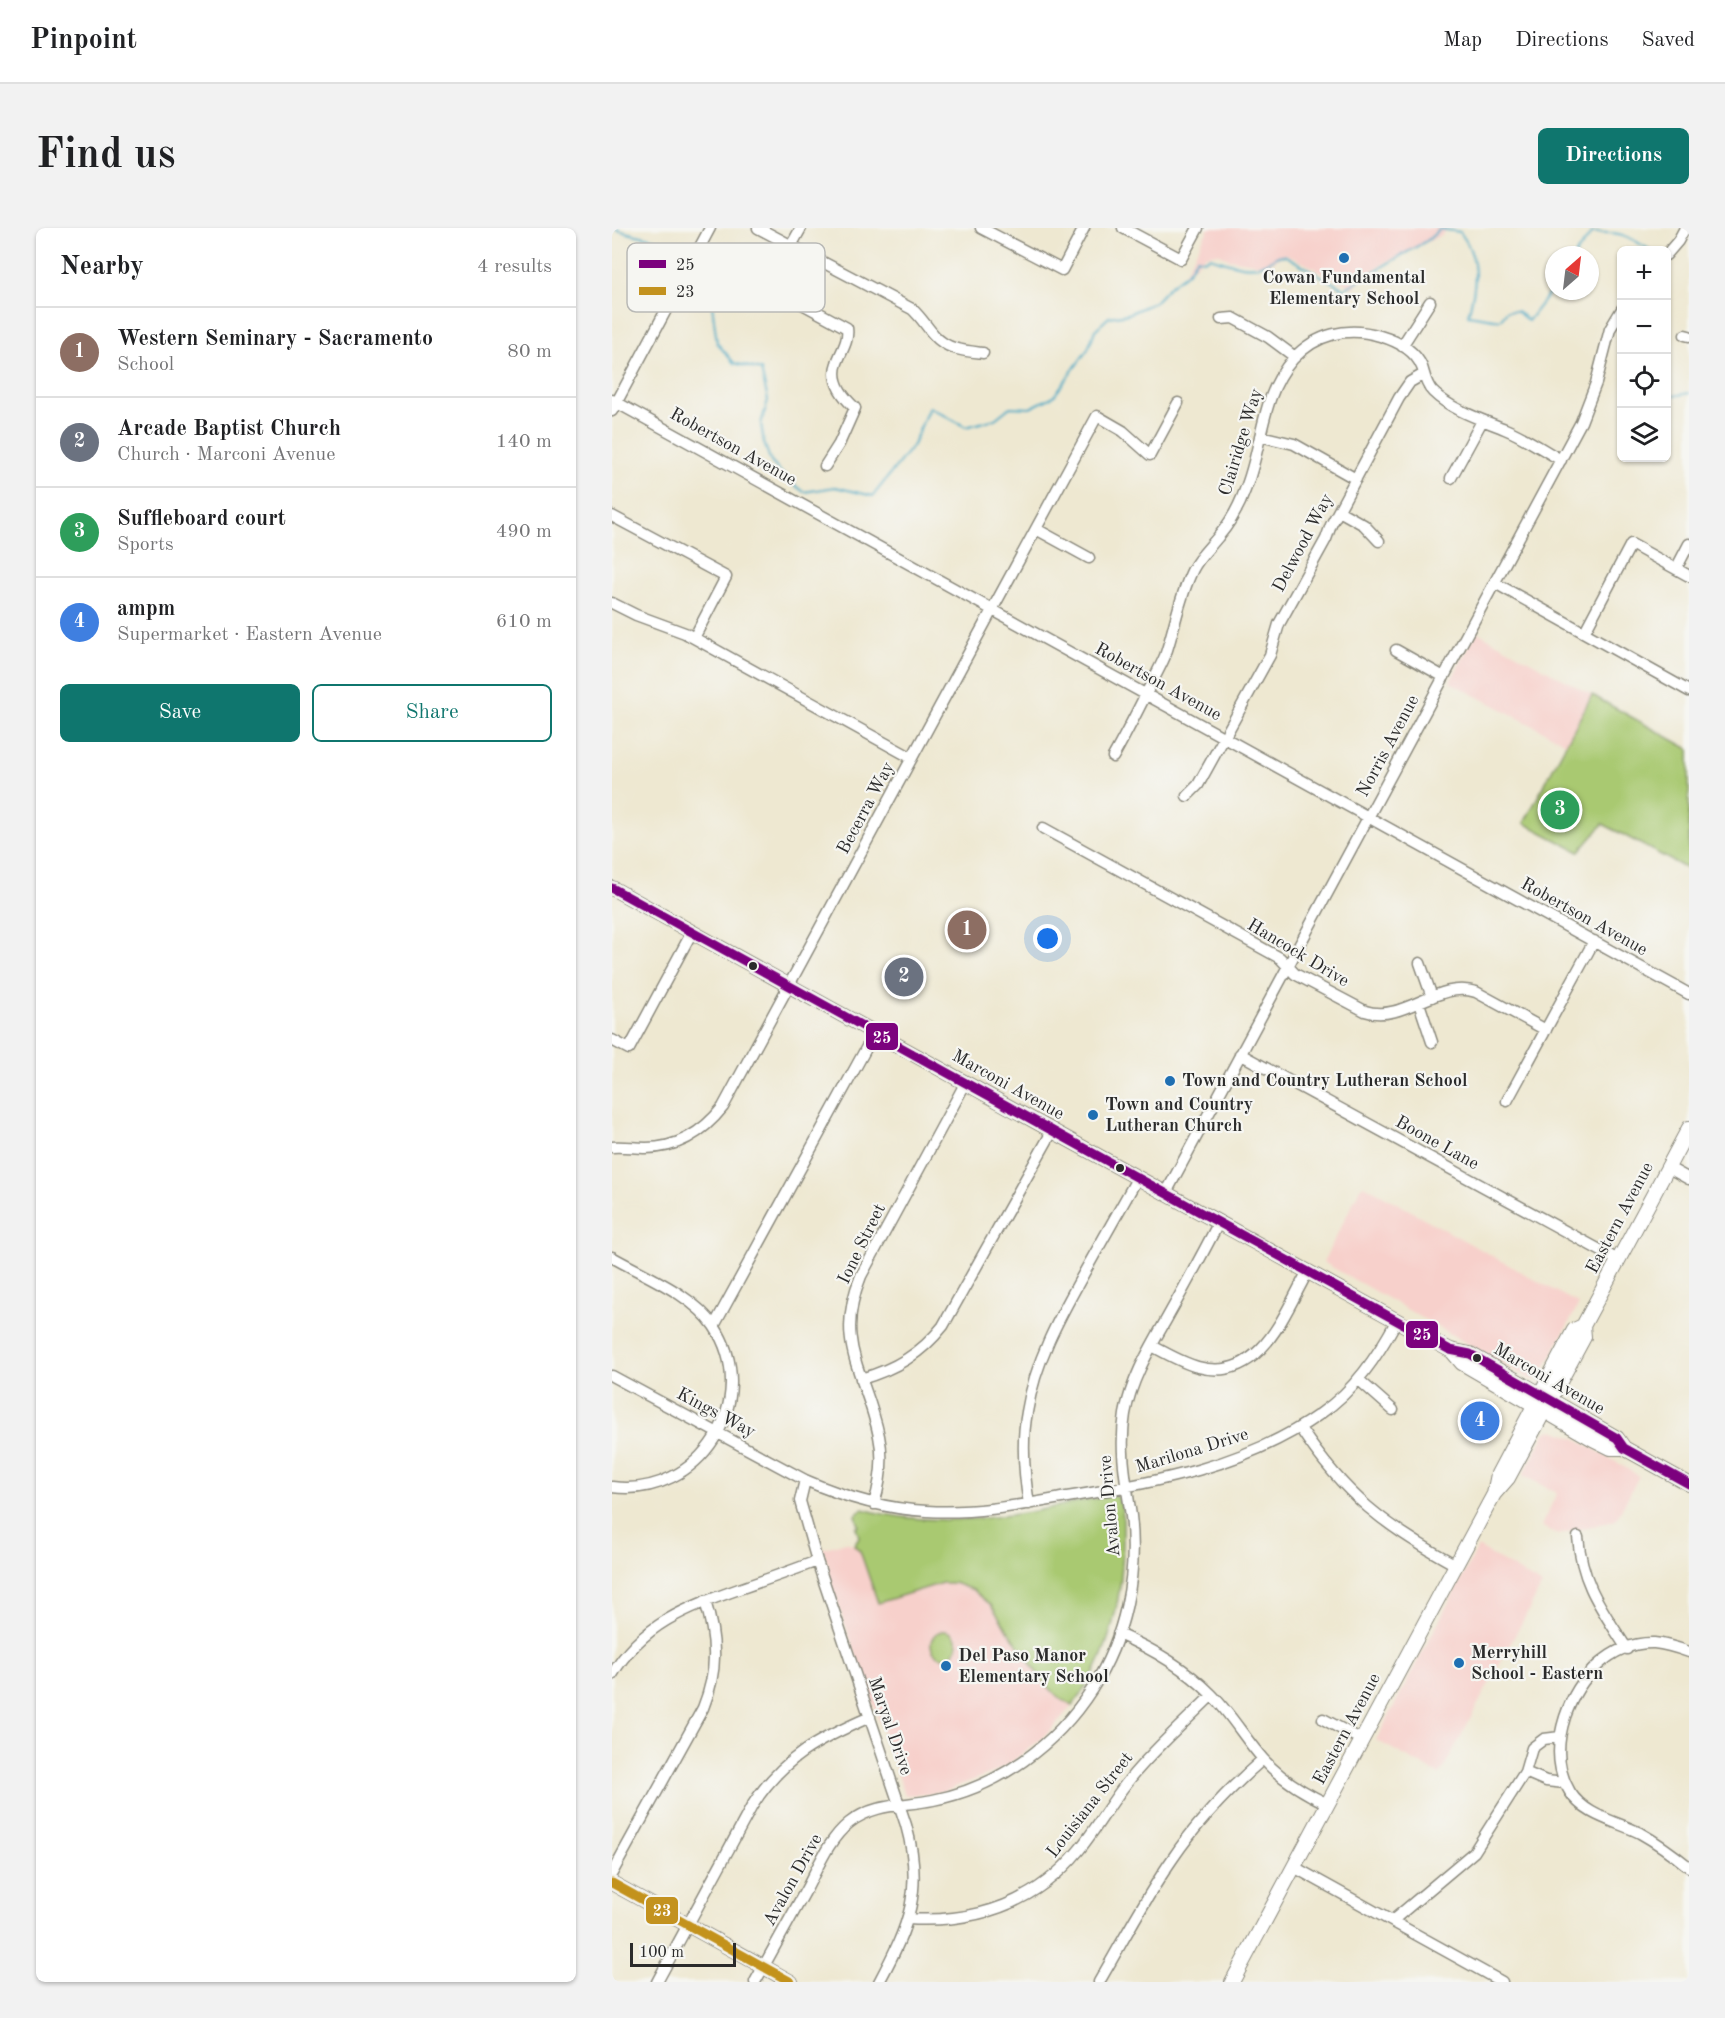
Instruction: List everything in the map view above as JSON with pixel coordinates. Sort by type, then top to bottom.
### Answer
[{"type":"main road","name":"Marconi Avenue","points":[[612,888],[1450,1350],[1470,1354],[1542,1402],[1617,1438],[1624,1448],[1689,1484]]},
{"type":"main road","name":"Eastern Avenue","points":[[1232,1982],[1455,1565],[1494,1494],[1508,1478],[1542,1402],[1584,1336],[1583,1326],[1689,1128]]},
{"type":"main road","points":[[612,1883],[791,1982]]},
{"type":"street","points":[[702,243],[710,228]]},
{"type":"street","points":[[758,228],[786,243]]},
{"type":"street","points":[[793,243],[801,228]]},
{"type":"street","points":[[981,228],[994,231],[1062,270],[1084,228]]},
{"type":"street","points":[[1123,228],[1181,259],[1198,228]]},
{"type":"street","points":[[1671,249],[1684,228]]},
{"type":"street","points":[[825,264],[912,309],[924,320],[933,334],[950,347],[984,353]]},
{"type":"street","points":[[1402,346],[1430,302]]},
{"type":"street","points":[[614,404],[664,312]]},
{"type":"street","points":[[817,312],[847,328],[848,336],[835,366],[839,393],[855,408],[839,444],[825,466]]},
{"type":"street","name":"Norris Avenue","points":[[1166,1192],[1581,422],[1596,383],[1610,329],[1617,317]]},
{"type":"street","points":[[1221,319],[1233,318],[1268,337],[1295,357]]},
{"type":"street","name":"Clairidge Way","points":[[1113,757],[1165,656],[1182,595],[1195,564],[1227,526],[1241,502],[1254,464],[1273,391],[1282,374],[1303,349],[1321,338],[1341,332],[1371,334],[1389,339],[1415,356],[1427,383],[1437,395],[1482,421],[1508,430],[1561,460]]},
{"type":"street","name":"Delwood Way","points":[[1186,796],[1198,785],[1270,655],[1279,624],[1406,386],[1413,378],[1424,374]]},
{"type":"street","name":"Becerra Way","points":[[612,1148],[663,1146],[691,1136],[707,1125],[726,1102],[1097,416],[1123,431],[1150,455],[1178,403]]},
{"type":"street","name":"Robertson Avenue","points":[[614,404],[992,609],[1689,994]]},
{"type":"street","points":[[1451,478],[1482,421]]},
{"type":"street","points":[[1260,436],[1294,444],[1356,479]]},
{"type":"street","points":[[1339,511],[1364,525],[1379,541]]},
{"type":"street","points":[[612,516],[726,577],[694,638]]},
{"type":"street","points":[[1036,529],[1089,558]]},
{"type":"street","points":[[1585,631],[1631,544],[1689,576]]},
{"type":"street","points":[[1676,568],[1689,544]]},
{"type":"street","points":[[1495,583],[1585,631],[1689,691]]},
{"type":"street","points":[[612,603],[694,638],[912,758]]},
{"type":"street","points":[[1396,650],[1444,677]]},
{"type":"street","name":"Hancock Drive","points":[[1043,828],[1280,958],[1295,974],[1369,1013],[1389,1013],[1456,990],[1472,990],[1546,1030]]},
{"type":"street","points":[[612,1040],[628,1049],[692,932]]},
{"type":"street","points":[[1507,1101],[1594,941]]},
{"type":"street","points":[[1420,963],[1432,997]]},
{"type":"street","points":[[1419,1003],[1432,1042]]},
{"type":"street","points":[[714,1326],[875,1032]]},
{"type":"street","name":"Boone Lane","points":[[1240,1054],[1618,1260]]},
{"type":"street","name":"Ione Street","points":[[874,1504],[880,1477],[881,1450],[873,1414],[851,1343],[851,1312],[857,1288],[966,1083]]},
{"type":"street","points":[[861,1379],[904,1363],[926,1347],[943,1326],[1053,1130]]},
{"type":"street","points":[[1667,1167],[1689,1179]]},
{"type":"street","points":[[1029,1504],[1025,1480],[1024,1443],[1026,1415],[1035,1373],[1057,1322],[1138,1177]]},
{"type":"street","name":"Avalon Drive","points":[[755,1982],[841,1830],[860,1816],[882,1807],[939,1799],[970,1789],[1006,1772],[1036,1752],[1062,1727],[1085,1700],[1103,1671],[1118,1634],[1128,1598],[1132,1559],[1131,1516],[1121,1449],[1125,1411],[1137,1375],[1219,1222]]},
{"type":"street","points":[[612,1257],[682,1297],[700,1310],[714,1326],[728,1357],[732,1386],[726,1416],[708,1448],[690,1467],[667,1480],[636,1488],[612,1487]]},
{"type":"street","points":[[1152,1346],[1187,1364],[1206,1369],[1223,1369],[1244,1363],[1258,1353],[1269,1340],[1308,1271]]},
{"type":"street","name":"Marilona Drive","points":[[805,1479],[836,1493],[874,1504],[900,1509],[951,1512],[1003,1509],[1158,1481],[1257,1449],[1300,1428],[1332,1406],[1359,1380],[1377,1355],[1396,1320]]},
{"type":"street","name":"Kings Way","points":[[612,1376],[805,1479]]},
{"type":"street","points":[[1359,1380],[1394,1410]]},
{"type":"street","points":[[1300,1428],[1327,1467],[1360,1501],[1397,1531],[1455,1565]]},
{"type":"street","name":"Maryal Drive","points":[[805,1479],[800,1501],[817,1562],[899,1804],[913,1858],[914,1886],[908,1919],[897,1948],[879,1982]]},
{"type":"street","points":[[1578,1537],[1579,1556],[1592,1593],[1627,1649]]},
{"type":"street","points":[[612,1675],[630,1650],[655,1627],[684,1610],[817,1562]]},
{"type":"street","points":[[612,1873],[708,1696],[714,1671],[715,1645],[714,1632],[705,1601]]},
{"type":"street","points":[[1118,1634],[1171,1661],[1198,1682],[1212,1695],[1263,1759],[1283,1778],[1328,1804]]},
{"type":"street","points":[[1689,1652],[1655,1643],[1638,1645],[1601,1662],[1583,1680],[1571,1700],[1560,1737],[1559,1759],[1565,1783],[1574,1797],[1590,1811],[1642,1834],[1689,1867]]},
{"type":"street","name":"Louisiana Street","points":[[908,1919],[954,1918],[983,1913],[1019,1900],[1042,1887],[1077,1852],[1111,1803],[1149,1757],[1212,1695]]},
{"type":"street","points":[[657,1982],[752,1806],[770,1780],[807,1747],[870,1717]]},
{"type":"street","points":[[1323,1719],[1362,1740]]},
{"type":"street","points":[[1392,1921],[1474,1852],[1525,1772],[1530,1752],[1535,1744],[1548,1737],[1560,1737]]},
{"type":"street","points":[[1099,1982],[1158,1881],[1187,1839],[1226,1794],[1263,1759]]},
{"type":"street","points":[[1525,1772],[1546,1781],[1565,1783]]},
{"type":"street","points":[[1294,1867],[1502,1982]]},
{"type":"shaded area","name":"Cowan Fundamental Elementary School","points":[[1209,228],[1446,228],[1442,235],[1368,273],[1354,288],[1286,254],[1267,265],[1229,259],[1218,253],[1206,255],[1183,276]]},
{"type":"shaded area","points":[[1477,632],[1592,695],[1566,743],[1450,682]]},
{"type":"shaded area","points":[[1364,1185],[1579,1304],[1540,1377],[1532,1380],[1323,1262]]},
{"type":"shaded area","points":[[1553,1430],[1579,1440],[1639,1476],[1616,1520],[1558,1535],[1541,1526],[1557,1493],[1523,1475],[1546,1432]]},
{"type":"shaded area","name":"Del Paso Manor Elementary School","points":[[846,1542],[856,1546],[860,1551],[878,1602],[942,1583],[960,1585],[980,1594],[991,1606],[1041,1679],[1059,1698],[1072,1706],[1044,1737],[1009,1764],[947,1790],[929,1794],[905,1795],[826,1570],[829,1567],[822,1549]]},
{"type":"shaded area","name":"Merryhill School - Eastern","points":[[1478,1547],[1542,1585],[1440,1775],[1376,1740]]},
{"type":"green space","points":[[1592,695],[1689,749],[1689,870],[1603,824],[1579,852],[1524,823]]},
{"type":"green space","points":[[1117,1496],[1122,1508],[1123,1523],[1123,1555],[1118,1601],[1106,1646],[1097,1667],[1072,1706],[1059,1698],[1041,1679],[991,1605],[973,1590],[954,1583],[942,1583],[878,1603],[860,1551],[854,1545],[859,1537],[856,1515],[862,1509],[905,1517],[970,1519],[1036,1511]]},
{"type":"green space","points":[[944,1631],[953,1635],[957,1644],[953,1653],[944,1657],[935,1653],[931,1644],[935,1635]]},
{"type":"waterway","points":[[613,228],[667,243]]},
{"type":"waterway","points":[[713,312],[717,343],[734,363],[761,370],[768,400],[761,424],[764,443],[771,462],[789,481],[804,492],[835,487],[873,496],[913,445],[929,407],[966,427],[995,419],[1010,407],[1030,408],[1054,396],[1088,349],[1095,330],[1109,317],[1128,314],[1155,302],[1171,285],[1187,273],[1197,258],[1204,260],[1209,257],[1252,267],[1284,255],[1344,289],[1428,240],[1440,229],[1460,232],[1471,252],[1475,282],[1468,315],[1500,320],[1507,311],[1517,311],[1528,321],[1545,299]]},
{"type":"waterway","points":[[1582,246],[1592,233],[1623,235],[1644,246]]},
{"type":"waterway","points":[[1671,396],[1689,393]]},
{"type":"transit line","name":"25","points":[[612,888],[1450,1350],[1470,1354],[1617,1438],[1624,1448],[1689,1484]]},
{"type":"transit line","name":"23","points":[[612,1883],[791,1982]]},
{"type":"place","name":"Cowan Fundamental Elementary School","points":[[1344,258]]},
{"type":"place","name":"Suffleboard court","points":[[1560,810]]},
{"type":"place","name":"Western Seminary - Sacramento","points":[[967,930]]},
{"type":"place","name":"Arcade Baptist Church","points":[[904,977]]},
{"type":"place","name":"Town and Country Lutheran School","points":[[1170,1081]]},
{"type":"place","name":"Town and Country Lutheran Church","points":[[1093,1115]]},
{"type":"place","name":"ampm","points":[[1480,1421]]},
{"type":"place","name":"Merryhill School - Eastern","points":[[1459,1663]]},
{"type":"place","name":"Del Paso Manor Elementary School","points":[[946,1666]]}]
